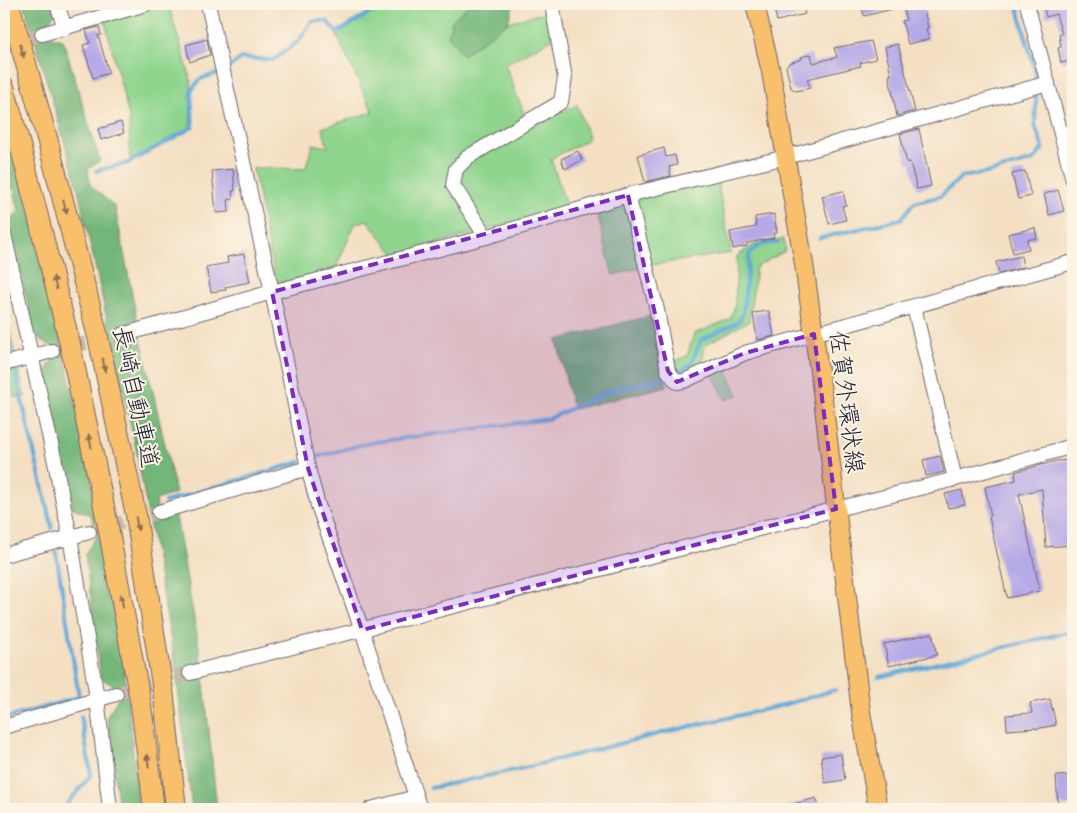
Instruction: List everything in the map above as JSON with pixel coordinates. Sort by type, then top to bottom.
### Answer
[{"type":"highway","name":"長崎自動車道","points":[[9,4],[47,138],[98,337],[132,496],[164,698],[176,809]]},
{"type":"highway","points":[[4,87],[67,334],[105,511],[141,704],[154,809]]},
{"type":"main road","name":"佐賀外環状線","points":[[755,4],[771,72],[814,334],[861,712],[878,809]]},
{"type":"street","points":[[58,4],[65,28]]},
{"type":"street","points":[[42,34],[146,4]]},
{"type":"street","points":[[208,4],[272,292],[308,468],[318,505],[362,630],[418,803],[370,809]]},
{"type":"street","points":[[486,237],[453,185],[456,169],[468,157],[561,102],[565,78],[553,10],[556,4]]},
{"type":"street","points":[[1028,4],[1073,180]]},
{"type":"street","points":[[122,335],[272,292],[486,237],[628,195],[786,157],[1048,83]]},
{"type":"street","points":[[628,195],[673,376],[684,381],[745,353],[1073,262]]},
{"type":"street","points":[[4,234],[70,537],[97,698],[110,809]]},
{"type":"street","points":[[914,307],[955,479]]},
{"type":"street","points":[[4,364],[52,352]]},
{"type":"street","points":[[190,673],[955,479],[1073,446]]},
{"type":"street","points":[[159,512],[308,468]]},
{"type":"street","points":[[4,555],[89,532]]},
{"type":"street","points":[[4,727],[97,698],[116,694]]},
{"type":"highlighted area","points":[[628,195],[668,371],[677,382],[745,353],[814,334],[836,509],[362,630],[308,468],[272,292]]},
{"type":"green space","points":[[24,4],[51,4],[55,14],[39,34],[63,40],[100,161],[88,169],[90,185],[115,207],[140,335],[176,493],[156,500],[158,516],[175,511],[202,664],[217,809],[192,809],[175,663],[136,449],[77,185]]},
{"type":"green space","points":[[168,4],[191,80],[190,127],[130,161],[129,117],[105,21]]},
{"type":"green space","points":[[384,4],[470,4],[452,21],[463,55],[508,22],[550,11],[552,39],[505,64],[526,119],[463,158],[577,105],[589,139],[551,159],[567,208],[395,255],[367,220],[355,224],[334,272],[276,283],[253,168],[305,169],[313,144],[328,147],[322,128],[373,112],[335,32]]},
{"type":"green space","points":[[470,4],[514,4],[508,22],[463,55],[448,36],[452,21]]},
{"type":"green space","points":[[4,115],[46,274],[87,455],[126,683],[139,809],[119,809],[107,717],[122,691],[101,678],[85,554],[96,537],[91,515],[73,508],[46,371],[57,351],[35,335],[9,222],[19,211],[14,189],[4,188]]},
{"type":"green space","points":[[717,179],[731,253],[651,265],[634,200]]},
{"type":"green space","points":[[628,202],[643,267],[613,275],[596,210]]},
{"type":"green space","points":[[784,239],[785,251],[756,267],[749,321],[705,345],[702,366],[682,378],[671,363],[687,356],[694,334],[730,319],[735,305],[737,256],[757,243]]},
{"type":"green space","points":[[4,307],[25,397],[14,397],[4,353]]},
{"type":"green space","points":[[653,315],[667,386],[575,409],[571,402],[557,340]]},
{"type":"green space","points":[[726,368],[738,395],[726,400],[712,374]]},
{"type":"building","points":[[773,4],[802,4],[805,14],[777,21]]},
{"type":"building","points":[[861,4],[897,4],[897,8],[864,16]]},
{"type":"building","points":[[903,4],[923,4],[929,39],[908,44],[902,21],[906,20]]},
{"type":"building","points":[[1043,4],[1073,4],[1073,60],[1061,63],[1058,48],[1061,47],[1059,35],[1062,34],[1056,14],[1046,17]]},
{"type":"building","points":[[99,27],[101,35],[98,35],[109,73],[93,78],[83,45],[90,43],[86,30]]},
{"type":"building","points":[[207,39],[210,55],[190,62],[186,45]]},
{"type":"building","points":[[871,41],[876,59],[860,63],[861,66],[807,79],[810,88],[796,91],[791,88],[786,67],[789,63],[811,54],[813,63],[837,57],[834,48]]},
{"type":"building","points":[[898,44],[915,111],[897,116],[885,47]]},
{"type":"building","points":[[121,122],[124,133],[101,140],[98,129]]},
{"type":"building","points":[[919,129],[931,186],[917,189],[910,162],[907,163],[900,134]]},
{"type":"building","points":[[664,148],[666,157],[675,155],[677,165],[669,167],[671,176],[645,182],[638,155]]},
{"type":"building","points":[[578,151],[582,160],[565,169],[561,159]]},
{"type":"building","points":[[233,169],[235,191],[232,191],[233,199],[228,200],[229,212],[216,213],[212,171]]},
{"type":"building","points":[[1025,171],[1031,196],[1018,199],[1012,174]]},
{"type":"building","points":[[1058,190],[1064,211],[1049,215],[1044,194]]},
{"type":"building","points":[[843,191],[846,205],[842,206],[846,220],[829,224],[822,196]]},
{"type":"building","points":[[774,214],[777,233],[773,233],[774,238],[747,243],[747,246],[733,249],[730,232],[756,227],[755,217]]},
{"type":"building","points":[[1035,228],[1037,238],[1027,240],[1029,249],[1013,253],[1008,234]]},
{"type":"building","points":[[244,254],[250,282],[225,287],[226,290],[211,292],[206,267],[228,263],[227,257]]},
{"type":"building","points":[[1021,256],[1023,267],[999,274],[996,262]]},
{"type":"building","points":[[769,311],[774,336],[757,340],[753,313]]},
{"type":"building","points":[[940,456],[944,472],[926,476],[923,460]]},
{"type":"building","points":[[1073,460],[1073,545],[1046,547],[1042,489],[1019,494],[1040,591],[1007,598],[989,517],[991,516],[985,487],[1016,480],[1015,472],[1056,461]]},
{"type":"building","points":[[962,490],[965,505],[948,508],[945,494]]},
{"type":"building","points":[[932,633],[937,655],[889,666],[884,644]]},
{"type":"building","points":[[1050,699],[1056,725],[1036,729],[1007,730],[1006,715],[1032,713],[1030,703]]},
{"type":"building","points":[[841,754],[845,780],[825,783],[821,757]]},
{"type":"building","points":[[1073,775],[1073,805],[1058,806],[1056,776]]},
{"type":"building","points":[[816,798],[820,809],[786,809],[786,806]]},
{"type":"waterway","points":[[230,67],[241,58],[273,60],[299,41],[312,21],[327,21],[337,33],[384,4]]},
{"type":"waterway","points":[[820,238],[901,219],[914,203],[941,196],[961,177],[987,173],[1034,160],[1043,148],[1035,126],[1037,79],[1017,4]]},
{"type":"waterway","points":[[96,171],[128,163],[193,127],[191,91],[200,79],[219,73]]},
{"type":"waterway","points":[[676,374],[691,364],[701,340],[738,322],[743,314],[749,254],[760,245],[778,242]]},
{"type":"waterway","points":[[4,325],[11,354]]},
{"type":"waterway","points":[[15,371],[52,528]]},
{"type":"waterway","points":[[313,458],[368,443],[548,419],[612,390],[670,377]]},
{"type":"waterway","points":[[165,502],[300,462]]},
{"type":"waterway","points":[[4,719],[79,697],[56,552]]},
{"type":"waterway","points":[[879,677],[1073,631]]},
{"type":"waterway","points":[[431,788],[524,768],[666,732],[776,707],[835,690]]},
{"type":"waterway","points":[[63,809],[91,775],[81,716]]},
{"type":"tunnel","points":[[4,45],[42,34]]},
{"type":"tunnel","points":[[52,351],[122,335]]},
{"type":"tunnel","points":[[89,532],[159,512]]},
{"type":"tunnel","points":[[116,694],[190,673]]}]
